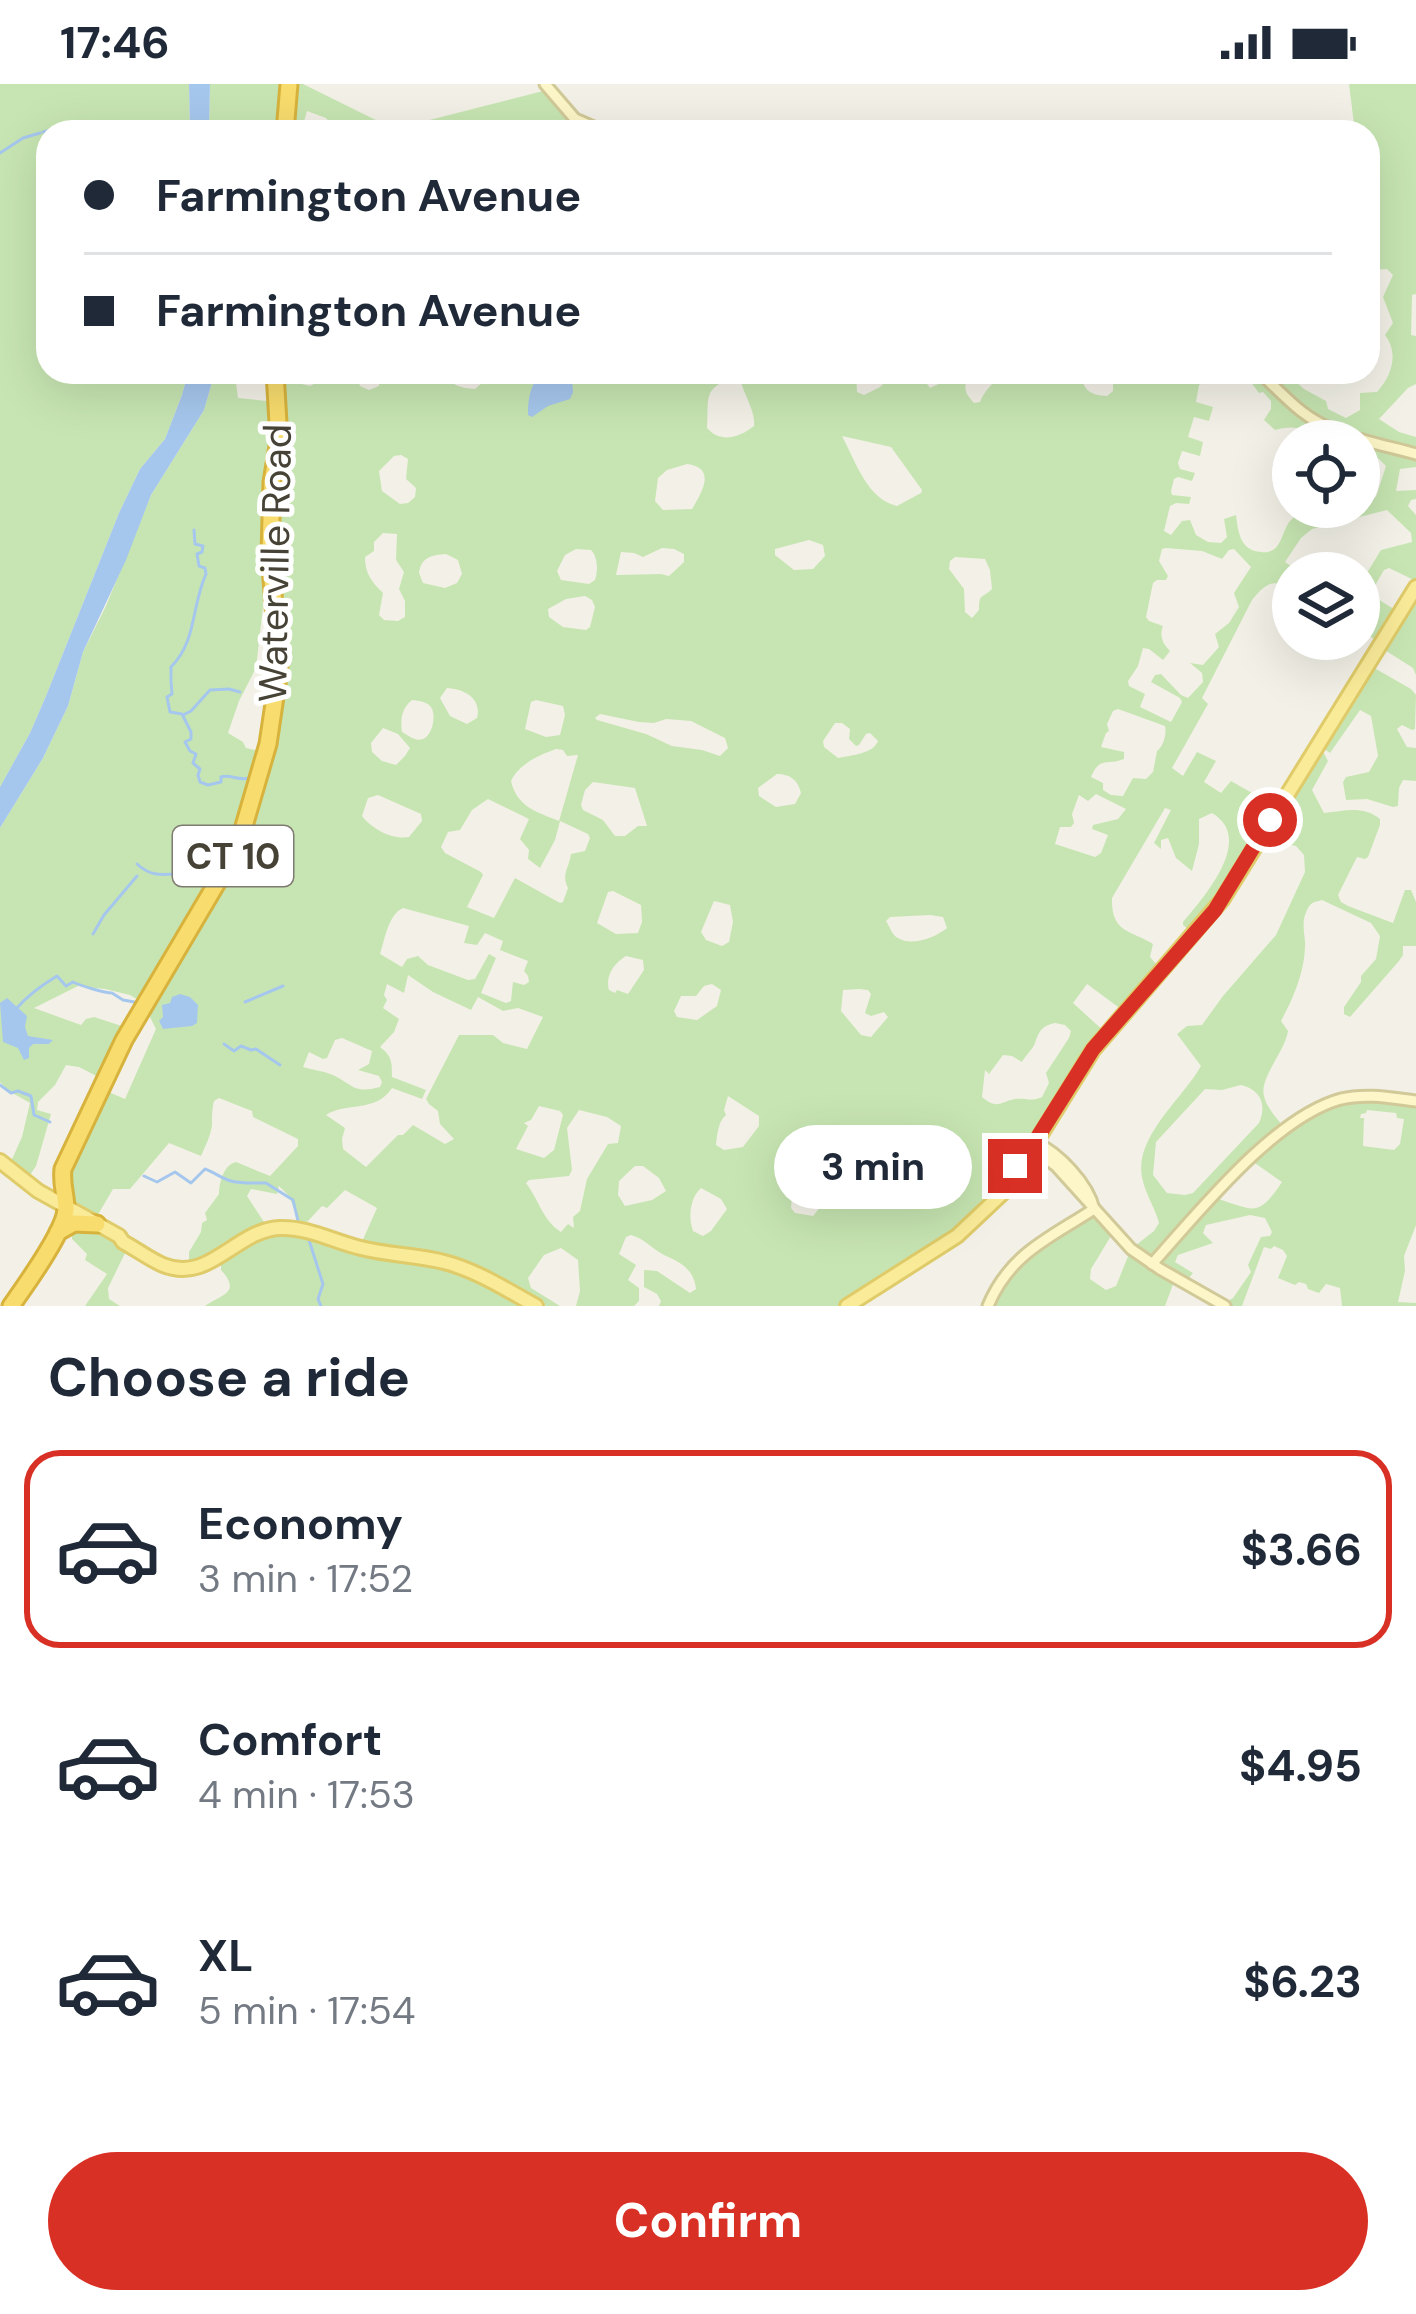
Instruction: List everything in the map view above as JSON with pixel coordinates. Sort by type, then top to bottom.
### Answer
[{"type":"highway","points":[[286,120],[290,84]]},
{"type":"highway","name":"Waterville Road","points":[[66,1207],[63,1169],[124,1040],[232,859],[268,744],[279,670],[270,554],[272,482],[279,440],[276,384]]},
{"type":"highway","name":"CT 10","points":[[11,1306],[56,1234],[66,1207]]},
{"type":"highway","points":[[56,1234],[74,1223],[97,1224]]},
{"type":"main road","points":[[847,1306],[966,1228],[1014,1179],[1093,1049],[1222,900],[1416,586]]},
{"type":"main road","points":[[0,1160],[38,1191],[178,1270],[210,1263],[251,1234],[298,1229],[360,1248],[449,1263],[536,1306]]},
{"type":"street","points":[[545,84],[577,120]]},
{"type":"street","points":[[1272,384],[1330,429],[1416,454]]},
{"type":"street","points":[[1152,1264],[1248,1159],[1314,1111],[1354,1096],[1416,1101]]},
{"type":"street","points":[[1034,1143],[1131,1249],[1225,1306]]},
{"type":"street","points":[[988,1306],[1012,1267],[1034,1245],[1094,1209]]},
{"type":"green space","points":[[0,84],[189,84],[190,120],[36,120],[36,384],[185,384],[165,439],[140,469],[119,513],[30,733],[0,787]]},
{"type":"green space","points":[[210,84],[303,84],[376,120],[328,120],[307,111],[304,120],[209,120]]},
{"type":"green space","points":[[1349,84],[1416,84],[1416,294],[1412,295],[1411,335],[1416,336],[1416,384],[1379,419],[1416,437],[1416,467],[1400,469],[1396,491],[1416,490],[1416,499],[1408,506],[1416,515],[1416,581],[1389,568],[1380,577],[1381,550],[1412,542],[1411,533],[1387,510],[1380,512],[1386,466],[1380,460],[1380,420],[1272,420],[1272,427],[1264,420],[1271,401],[1252,384],[1298,384],[1346,418],[1360,410],[1360,393],[1377,392],[1392,364],[1385,335],[1393,323],[1383,297],[1393,275],[1380,269],[1380,120],[1354,120]]},
{"type":"green space","points":[[543,91],[582,120],[429,120]]},
{"type":"green space","points":[[212,384],[236,384],[238,398],[277,402],[276,384],[359,384],[369,390],[379,384],[455,384],[475,389],[481,384],[537,384],[528,414],[567,384],[721,384],[708,401],[707,428],[718,436],[731,437],[754,426],[742,384],[857,384],[857,392],[864,395],[883,384],[927,384],[930,388],[965,384],[974,403],[980,402],[992,384],[1084,384],[1093,393],[1107,396],[1113,384],[1201,384],[1196,402],[1213,407],[1209,421],[1194,417],[1188,437],[1203,442],[1200,456],[1182,451],[1180,469],[1195,473],[1192,481],[1174,479],[1171,491],[1191,497],[1189,504],[1170,506],[1164,531],[1171,535],[1182,521],[1190,520],[1196,535],[1221,543],[1227,537],[1224,519],[1236,515],[1244,544],[1254,551],[1276,547],[1286,528],[1316,528],[1292,552],[1272,552],[1272,584],[1252,600],[1202,698],[1208,704],[1172,768],[1183,776],[1197,752],[1216,761],[1204,782],[1221,793],[1231,781],[1277,807],[1369,665],[1416,695],[1415,729],[1402,725],[1397,729],[1407,747],[1416,748],[1416,781],[1403,780],[1398,806],[1346,800],[1346,777],[1369,772],[1378,756],[1371,716],[1360,710],[1330,753],[1320,746],[1328,761],[1312,790],[1324,813],[1360,810],[1380,819],[1368,857],[1357,857],[1338,895],[1348,906],[1393,923],[1405,890],[1411,890],[1416,902],[1416,946],[1403,946],[1399,961],[1350,1017],[1344,1014],[1344,1007],[1376,959],[1380,936],[1371,923],[1322,900],[1312,904],[1304,920],[1300,976],[1281,1021],[1288,1031],[1286,1039],[1263,1089],[1267,1105],[1286,1130],[1336,1101],[1416,1101],[1416,1225],[1404,1256],[1398,1302],[1416,1306],[1342,1306],[1340,1288],[1326,1284],[1319,1293],[1306,1284],[1278,1278],[1287,1256],[1274,1246],[1264,1247],[1242,1306],[1225,1306],[1209,1297],[1211,1292],[1228,1301],[1233,1298],[1251,1272],[1248,1265],[1261,1237],[1272,1232],[1265,1218],[1250,1215],[1206,1225],[1203,1233],[1213,1243],[1178,1255],[1175,1262],[1193,1273],[1185,1283],[1175,1279],[1165,1306],[988,1306],[1013,1267],[1094,1209],[1114,1231],[1090,1279],[1106,1290],[1116,1286],[1131,1249],[1159,1223],[1142,1177],[1145,1147],[1201,1066],[1177,1034],[1187,1026],[1202,1025],[1276,935],[1305,872],[1304,855],[1296,846],[1259,838],[1194,934],[1183,922],[1222,868],[1229,838],[1224,824],[1212,813],[1199,819],[1192,871],[1176,858],[1168,838],[1161,840],[1161,849],[1154,843],[1171,810],[1165,808],[1112,898],[1118,924],[1153,944],[1150,957],[1162,971],[1125,1012],[1087,984],[1073,1003],[1106,1033],[999,1191],[966,1228],[876,1288],[839,1306],[659,1306],[657,1294],[644,1287],[644,1270],[657,1271],[690,1293],[696,1289],[692,1276],[681,1264],[631,1235],[619,1254],[636,1265],[628,1280],[639,1288],[634,1306],[576,1306],[578,1260],[561,1248],[544,1255],[528,1278],[531,1288],[560,1306],[546,1306],[469,1264],[361,1244],[377,1208],[345,1190],[307,1222],[299,1221],[289,1196],[279,1186],[277,1194],[251,1189],[247,1196],[266,1225],[456,1269],[527,1306],[205,1306],[227,1292],[230,1284],[221,1270],[221,1257],[189,1270],[189,1252],[207,1220],[205,1213],[219,1194],[225,1171],[236,1162],[270,1176],[298,1146],[298,1139],[253,1117],[252,1111],[219,1098],[214,1101],[201,1156],[169,1143],[130,1189],[113,1189],[96,1218],[68,1198],[64,1175],[104,1090],[125,1099],[156,1029],[143,1003],[105,989],[78,986],[34,1008],[81,1025],[94,1017],[131,1029],[106,1081],[66,1065],[38,1102],[37,1110],[51,1114],[36,1166],[26,1181],[8,1168],[30,1103],[0,1082],[0,828],[68,706],[83,652],[151,495],[204,410]],"holes":[[[842,436],[891,447],[921,493],[897,506],[878,496]],[[394,456],[408,459],[406,479],[416,488],[415,497],[400,504],[382,491],[379,471]],[[687,464],[702,470],[704,482],[692,509],[663,510],[655,501],[658,478]],[[383,533],[397,534],[396,560],[404,572],[399,589],[405,601],[405,617],[398,621],[379,615],[383,593],[372,581],[365,557],[374,551],[374,542]],[[809,540],[823,545],[825,556],[813,569],[794,570],[775,555],[775,549]],[[262,546],[270,554],[278,694],[264,752],[246,748],[228,733],[256,668],[266,581]],[[662,548],[674,549],[684,554],[684,562],[669,576],[616,575],[621,552],[643,557]],[[1166,548],[1202,551],[1222,559],[1234,549],[1251,567],[1234,593],[1239,607],[1215,634],[1219,647],[1203,665],[1190,663],[1202,673],[1203,682],[1188,698],[1161,674],[1151,682],[1180,698],[1171,722],[1140,707],[1145,694],[1128,681],[1143,648],[1163,660],[1170,651],[1162,640],[1163,626],[1146,617],[1153,583],[1168,576],[1159,561]],[[576,549],[591,550],[597,564],[595,580],[589,584],[561,580],[557,571],[565,555]],[[446,554],[458,560],[462,574],[457,583],[445,588],[423,583],[422,563]],[[955,557],[985,559],[992,589],[980,598],[972,618],[965,612],[964,589],[949,569]],[[585,596],[595,607],[586,630],[563,627],[549,617],[548,609]],[[447,688],[471,696],[477,705],[477,718],[467,724],[450,716],[440,698]],[[412,700],[426,703],[433,712],[431,730],[420,740],[402,732],[402,718]],[[536,700],[563,706],[560,735],[546,737],[525,729],[531,702]],[[1118,709],[1165,726],[1153,772],[1146,779],[1133,778],[1123,796],[1111,795],[1091,777],[1101,764],[1124,759],[1124,752],[1101,747],[1109,731],[1107,724]],[[600,714],[639,722],[691,721],[725,738],[728,748],[720,756],[672,746],[595,718]],[[835,723],[850,729],[849,739],[856,746],[870,733],[878,741],[867,751],[838,758],[824,747]],[[383,728],[398,734],[410,748],[396,765],[372,752],[371,743]],[[556,749],[567,756],[578,755],[559,821],[529,807],[511,781],[524,765]],[[782,774],[796,781],[801,793],[795,804],[776,807],[759,796],[758,788]],[[593,782],[635,788],[647,826],[615,836],[603,820],[581,805]],[[1096,794],[1126,809],[1118,819],[1093,825],[1092,829],[1108,835],[1095,857],[1055,844],[1060,827],[1074,823],[1079,795],[1088,801]],[[378,795],[421,814],[422,821],[409,837],[377,829],[362,816],[368,798]],[[488,799],[529,819],[520,839],[529,850],[528,859],[540,868],[560,821],[590,838],[585,851],[571,854],[563,902],[515,878],[494,918],[467,907],[481,872],[441,847],[448,832],[460,830],[472,810]],[[608,892],[641,905],[638,933],[616,934],[597,923]],[[714,901],[730,905],[729,942],[722,946],[706,940],[701,932]],[[403,908],[469,926],[464,943],[477,945],[485,933],[503,941],[500,950],[528,961],[524,971],[529,982],[513,982],[511,1001],[506,1003],[481,993],[496,958],[489,954],[475,979],[428,965],[418,956],[407,959],[402,967],[380,954],[394,916]],[[890,917],[943,917],[947,928],[917,941],[904,941],[886,921]],[[626,956],[643,960],[644,970],[628,994],[615,993],[609,990],[609,975]],[[408,975],[471,1010],[478,997],[503,1011],[518,1008],[543,1017],[527,1049],[493,1035],[459,1035],[426,1099],[454,1139],[445,1144],[413,1125],[366,1167],[343,1149],[345,1128],[326,1115],[378,1101],[392,1088],[422,1099],[426,1090],[392,1077],[390,1060],[380,1047],[399,1019],[383,1008],[387,984],[404,993]],[[712,984],[721,990],[717,1006],[697,1020],[677,1017],[674,1011],[681,996],[696,996]],[[843,990],[868,990],[865,1013],[884,1012],[888,1017],[871,1037],[861,1035],[841,1011]],[[1055,1023],[1071,1031],[1046,1073],[1049,1083],[1042,1097],[995,1104],[982,1097],[985,1070],[989,1074],[1003,1055],[1022,1062],[1039,1033]],[[342,1038],[372,1051],[369,1064],[358,1070],[379,1076],[380,1087],[359,1089],[303,1067],[309,1052],[323,1059],[335,1040]],[[1248,1087],[1262,1104],[1259,1123],[1193,1193],[1167,1193],[1153,1175],[1156,1142],[1205,1089]],[[728,1096],[759,1116],[759,1126],[743,1147],[724,1150],[716,1145]],[[539,1106],[563,1115],[554,1150],[544,1158],[516,1149],[528,1126],[524,1123]],[[579,1110],[621,1126],[618,1143],[608,1144],[587,1179],[580,1211],[573,1217],[574,1228],[568,1224],[561,1232],[545,1216],[526,1183],[569,1176],[567,1128]],[[1367,1110],[1396,1113],[1404,1119],[1400,1144],[1394,1150],[1363,1146],[1364,1118],[1360,1118]],[[1249,1159],[1282,1182],[1267,1202],[1254,1208],[1215,1198]],[[831,1161],[843,1171],[813,1216],[791,1208],[793,1187],[804,1166],[825,1166]],[[635,1166],[659,1178],[666,1191],[652,1200],[625,1206],[618,1195],[619,1181]],[[701,1188],[721,1199],[727,1209],[703,1236],[693,1231],[691,1220],[694,1197]]]},
{"type":"green space","points":[[1416,587],[1416,675],[1413,668],[1380,647],[1380,600],[1400,613]]},
{"type":"green space","points":[[81,1223],[129,1245],[108,1288],[109,1299],[120,1306],[85,1306],[107,1274],[85,1260],[87,1254],[72,1239]]},
{"type":"water","points":[[189,84],[210,84],[209,120],[190,120]]},
{"type":"water","points":[[185,384],[212,384],[204,410],[151,495],[83,652],[68,706],[0,828],[0,787],[30,733],[119,513],[140,469],[165,439]]},
{"type":"water","points":[[534,384],[572,384],[573,392],[570,399],[532,417],[528,415]]},
{"type":"water","points":[[180,994],[198,1005],[197,1023],[163,1029],[159,1021],[162,1005]]},
{"type":"water","points":[[7,998],[27,1016],[28,1036],[53,1040],[33,1044],[24,1060],[18,1048],[3,1042],[0,1003]]},
{"type":"waterway","points":[[0,153],[36,134]]},
{"type":"waterway","points":[[171,679],[171,667],[190,635],[206,574],[199,566],[197,554],[203,546],[195,544],[194,530]]},
{"type":"waterway","points":[[171,681],[170,712],[182,714],[191,732],[191,739],[185,742],[196,754],[193,763],[200,769],[200,782],[208,785],[221,782],[221,777],[245,779],[251,774]]},
{"type":"waterway","points":[[183,715],[210,690],[240,692]]},
{"type":"waterway","points":[[137,864],[155,874],[176,874]]},
{"type":"waterway","points":[[93,934],[137,876]]},
{"type":"waterway","points":[[16,1009],[57,976],[66,986],[73,982],[140,1003]]},
{"type":"waterway","points":[[245,1002],[283,986]]},
{"type":"waterway","points":[[224,1044],[234,1051],[241,1046],[256,1049],[280,1065]]},
{"type":"waterway","points":[[0,1085],[11,1093],[31,1096],[34,1115],[50,1122]]},
{"type":"waterway","points":[[144,1176],[157,1182],[175,1172],[191,1183],[205,1169],[231,1181],[266,1183],[293,1200],[298,1221]]},
{"type":"waterway","points":[[308,1237],[323,1284],[318,1299],[321,1306]]},
{"type":"route","points":[[1015,1166],[1093,1049],[1215,910],[1270,820]]}]
